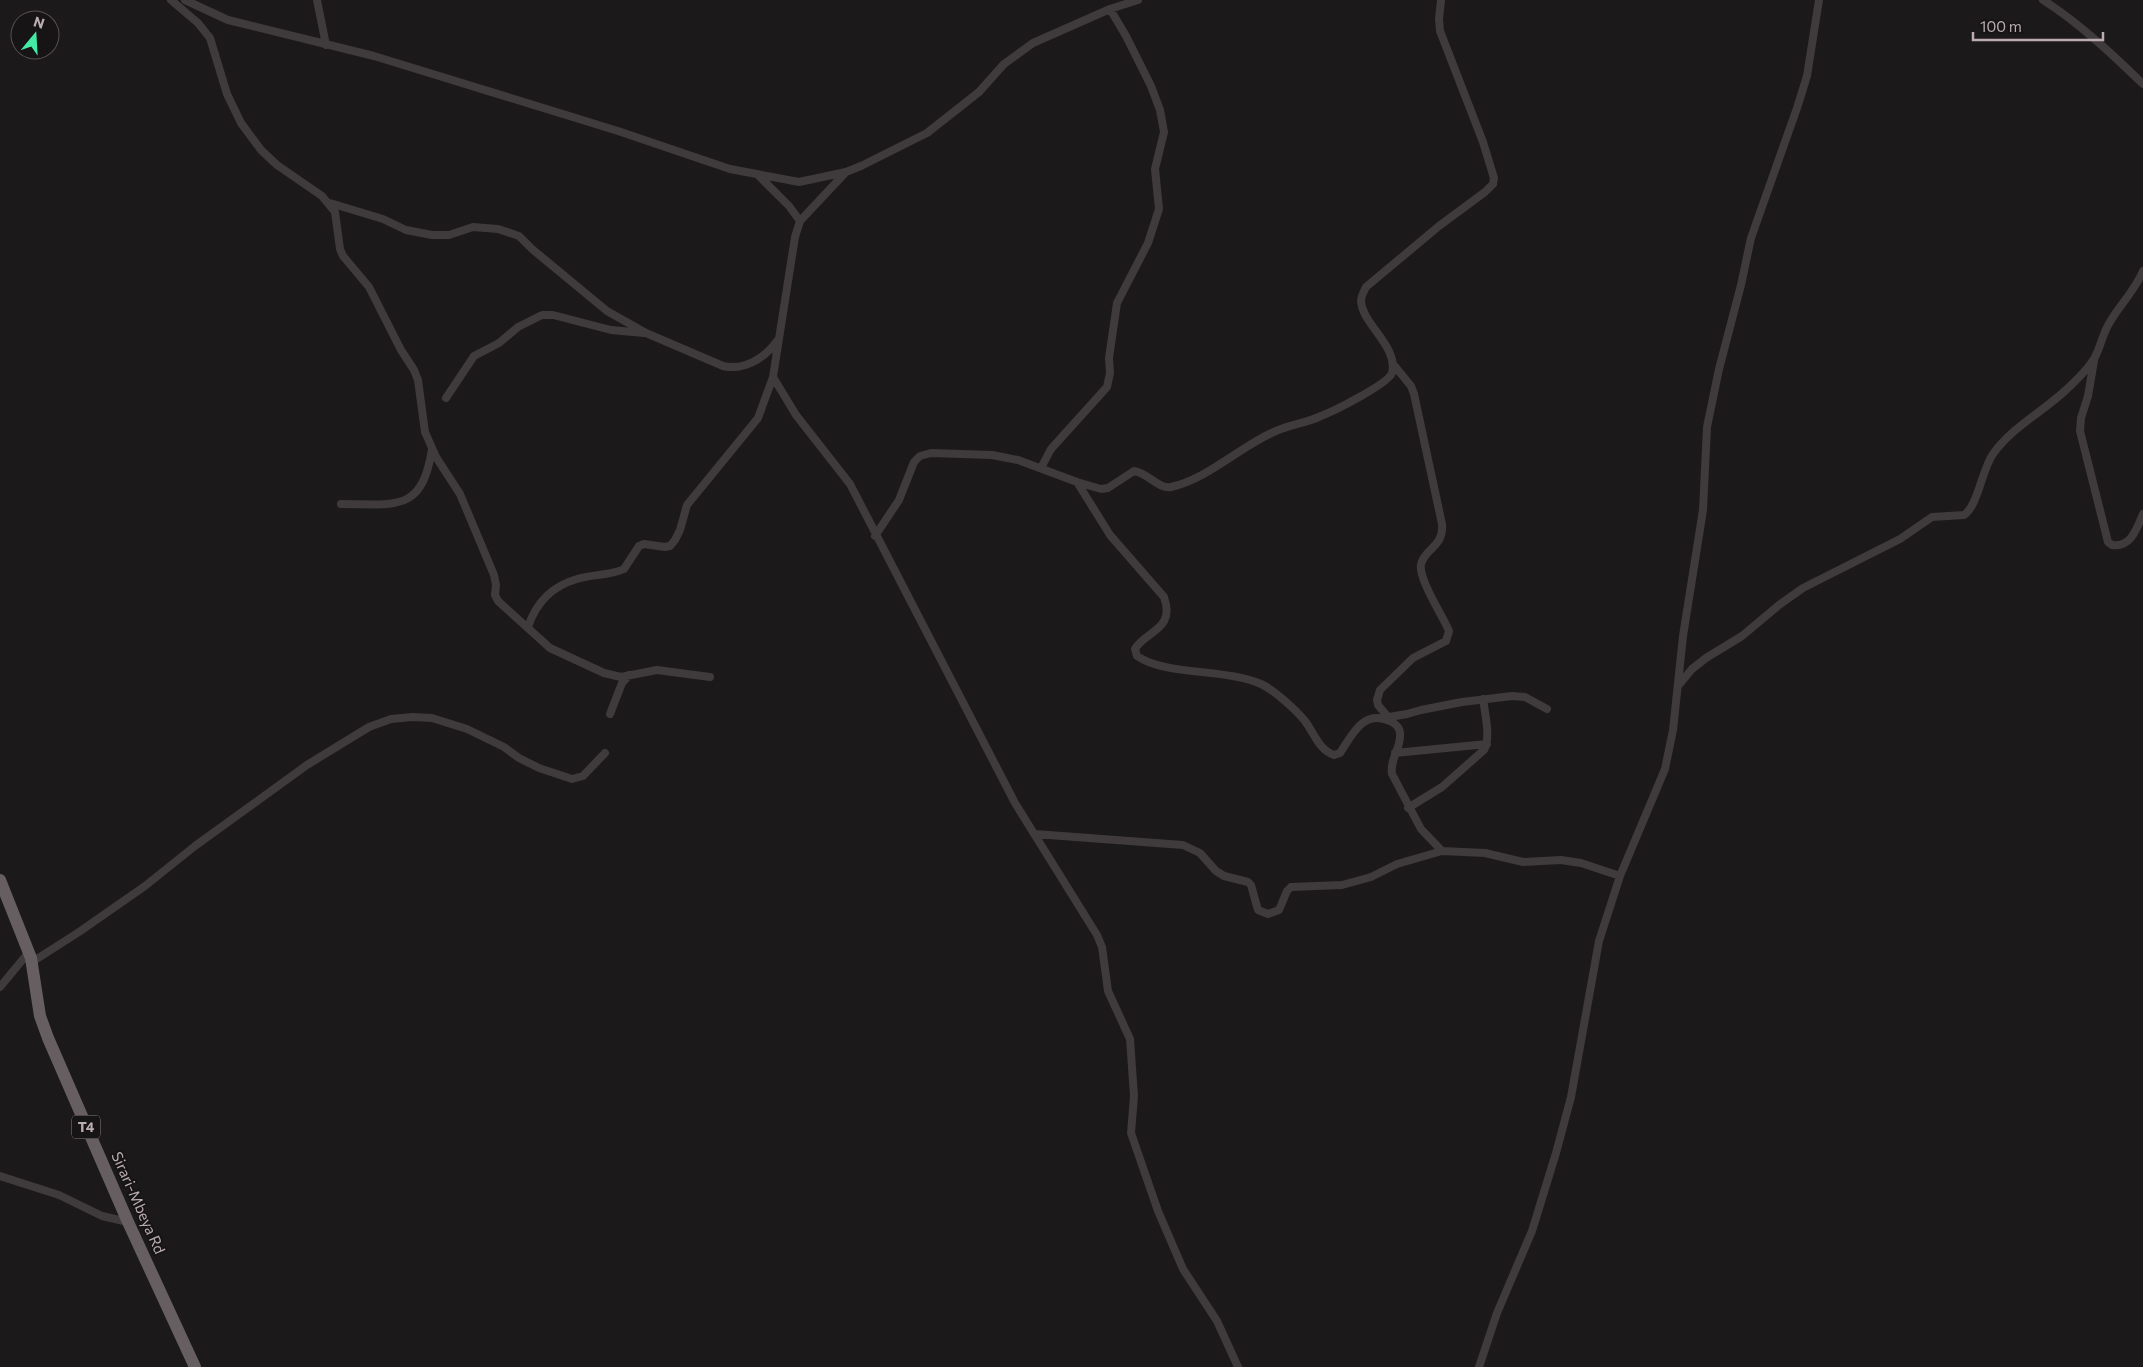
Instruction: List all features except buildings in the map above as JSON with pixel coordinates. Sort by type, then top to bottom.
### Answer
[{"type":"highway","name":"Sirari-Mbeya Rd","points":[[0,880],[30,957],[40,1016],[48,1038],[128,1222],[195,1367]]},
{"type":"street","points":[[171,0],[205,30],[210,38],[227,94],[240,123],[276,166],[328,202],[383,219],[406,230],[449,235],[473,227],[498,229],[514,233],[607,311],[646,333],[732,368],[740,367],[762,357],[768,353],[778,339]]},
{"type":"street","points":[[185,0],[228,20],[374,56],[496,93],[730,169],[799,182],[846,172],[927,133],[979,92],[1004,64],[1033,43],[1110,9],[1138,0]]},
{"type":"street","points":[[317,0],[326,45]]},
{"type":"street","points":[[875,536],[899,500],[914,462],[920,456],[931,453],[992,455],[1041,468],[1094,488],[1108,488],[1134,471],[1148,475],[1160,485],[1166,487],[1178,484],[1214,468],[1234,453],[1268,434],[1321,416],[1364,394],[1390,377],[1393,364],[1392,356],[1364,311],[1361,302],[1366,287],[1438,226],[1485,192],[1493,184],[1494,178],[1483,142],[1440,31],[1439,13],[1441,0]]},
{"type":"street","points":[[1479,1367],[1497,1313],[1532,1231],[1556,1153],[1571,1097],[1599,941],[1620,876],[1665,769],[1673,730],[1682,636],[1704,500],[1707,427],[1728,330],[1741,285],[1751,238],[1807,76],[1819,0]]},
{"type":"street","points":[[2043,0],[2060,11],[2093,38],[2143,84]]},
{"type":"street","points":[[1041,468],[1051,449],[1107,387],[1117,303],[1148,242],[1159,209],[1160,199],[1155,176],[1157,158],[1164,139],[1160,110],[1151,86],[1110,9]]},
{"type":"street","points":[[528,626],[535,608],[546,596],[560,586],[578,579],[624,569],[639,546],[644,544],[670,546],[680,530],[687,505],[758,418],[773,376],[795,237],[800,221],[846,172]]},
{"type":"street","points":[[757,175],[789,206],[800,221]]},
{"type":"street","points":[[328,202],[337,218],[340,249],[343,256],[369,287],[418,380],[423,426],[432,449],[460,494],[478,534],[496,581],[495,596],[550,648],[613,676],[621,677],[656,670],[710,677]]},
{"type":"street","points":[[2143,271],[2130,296],[2109,323],[2095,357],[2088,396],[2081,418],[2080,431],[2108,542],[2112,545],[2124,544],[2131,538],[2143,514]]},
{"type":"street","points":[[446,398],[474,356],[499,343],[518,328],[542,315],[553,315],[611,330],[646,333]]},
{"type":"street","points":[[1678,686],[1692,668],[1742,636],[1803,588],[1900,539],[1932,518],[1967,512],[1975,498],[1984,469],[1998,447],[2019,427],[2067,389],[2095,357]]},
{"type":"street","points":[[1393,364],[1411,386],[1426,445],[1442,531],[1439,542],[1421,563],[1421,573],[1444,619],[1449,635],[1440,646],[1413,658],[1380,690],[1377,702],[1400,734],[1391,766],[1392,774],[1408,808],[1421,829],[1442,851]]},
{"type":"street","points":[[773,376],[796,415],[846,478],[1015,803],[1097,935],[1102,947],[1108,990],[1130,1039],[1134,1096],[1131,1133],[1158,1211],[1183,1270],[1217,1321],[1238,1367]]},
{"type":"street","points":[[341,504],[399,503],[410,499],[425,480],[432,449]]},
{"type":"street","points":[[1077,482],[1110,535],[1164,597],[1166,603],[1164,620],[1154,633],[1137,644],[1135,648],[1137,656],[1150,662],[1187,670],[1228,674],[1263,684],[1296,711],[1305,721],[1323,749],[1334,755],[1340,754],[1362,722],[1375,718],[1391,720],[1422,710],[1462,702],[1522,696],[1547,709]]},
{"type":"street","points":[[610,714],[622,683],[629,675]]},
{"type":"street","points":[[1408,808],[1442,787],[1484,750],[1487,744],[1483,700]]},
{"type":"street","points":[[0,987],[30,957],[79,932],[146,886],[195,846],[307,765],[369,726],[392,719],[432,718],[467,730],[504,747],[538,768],[572,779],[583,776],[605,753]]},
{"type":"street","points":[[1394,753],[1487,744]]},
{"type":"street","points":[[1035,834],[1111,841],[1173,843],[1192,848],[1200,853],[1224,876],[1248,882],[1251,885],[1258,910],[1268,914],[1279,910],[1286,891],[1291,887],[1342,885],[1371,877],[1397,864],[1442,851],[1485,853],[1523,862],[1561,860],[1581,863],[1620,876]]},
{"type":"street","points":[[0,1176],[59,1195],[102,1216],[128,1222]]}]
